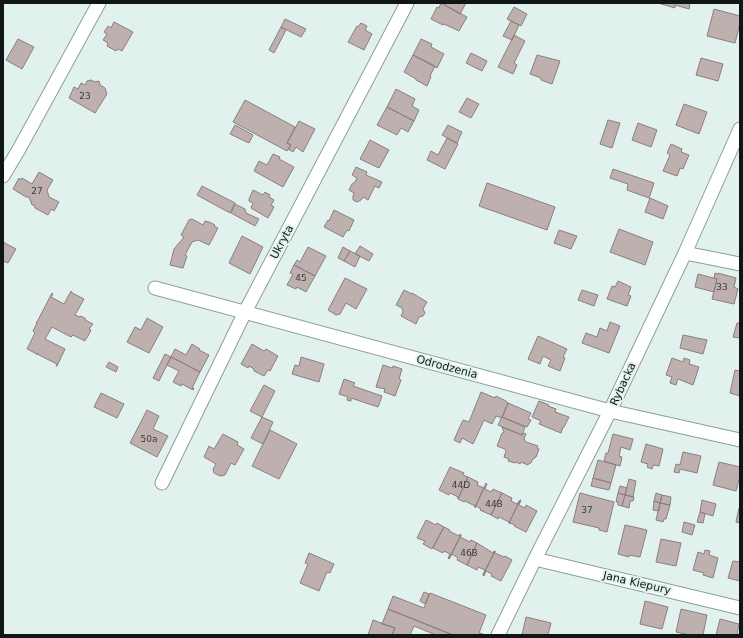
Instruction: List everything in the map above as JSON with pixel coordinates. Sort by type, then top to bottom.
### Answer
[{"type":"street","points":[[3,176],[99,3]]},
{"type":"street","name":"Ukryta","points":[[162,483],[245,312],[407,3]]},
{"type":"street","name":"Rybacka","points":[[498,635],[534,559],[610,411],[685,252],[740,129]]},
{"type":"street","points":[[685,252],[740,264]]},
{"type":"street","name":"Odrodzenia","points":[[156,288],[610,411],[740,440]]},
{"type":"street","name":"Jana Kiepury","points":[[534,559],[740,608]]},
{"type":"building","points":[[441,3],[466,3],[460,14]]},
{"type":"building","points":[[441,3],[467,17],[459,31],[431,19],[437,7],[439,8]]},
{"type":"building","points":[[658,3],[690,3],[689,9],[675,5],[675,8]]},
{"type":"building","points":[[514,7],[527,14],[521,26],[507,19]]},
{"type":"building","points":[[714,9],[740,16],[740,23],[735,43],[707,36]]},
{"type":"building","points":[[285,19],[306,29],[301,37],[281,27]]},
{"type":"building","points":[[511,21],[519,25],[512,40],[503,36]]},
{"type":"building","points":[[114,22],[133,32],[122,51],[118,49],[116,51],[107,46],[108,43],[103,40],[107,34],[104,32],[108,26],[111,28]]},
{"type":"building","points":[[361,23],[367,26],[365,30],[372,34],[364,50],[348,42],[357,26],[358,27]]},
{"type":"building","points":[[281,27],[286,30],[274,53],[269,50]]},
{"type":"building","points":[[514,35],[525,41],[514,63],[517,65],[513,74],[498,67]]},
{"type":"building","points":[[18,39],[34,47],[22,69],[6,60]]},
{"type":"building","points":[[421,39],[432,44],[431,47],[444,54],[437,68],[413,55]]},
{"type":"building","points":[[471,53],[487,61],[482,71],[466,63]]},
{"type":"building","points":[[413,55],[435,66],[427,86],[404,72]]},
{"type":"building","points":[[537,55],[560,61],[552,84],[530,74]]},
{"type":"building","points":[[701,58],[723,64],[718,81],[696,75]]},
{"type":"building","points":[[91,80],[95,82],[99,81],[100,85],[105,88],[107,94],[95,113],[69,98],[74,87],[78,89],[81,83],[85,85],[87,81]]},
{"type":"building","points":[[396,89],[415,99],[412,106],[419,110],[414,121],[387,107]]},
{"type":"building","points":[[467,98],[479,104],[471,118],[459,112]]},
{"type":"building","points":[[245,100],[295,127],[287,143],[291,145],[287,151],[233,122]]},
{"type":"building","points":[[684,104],[707,112],[699,134],[676,125]]},
{"type":"building","points":[[387,107],[414,121],[408,132],[401,128],[397,135],[377,125]]},
{"type":"building","points":[[608,120],[620,123],[612,148],[600,144]]},
{"type":"building","points":[[299,121],[315,129],[303,152],[296,147],[293,152],[288,149],[291,145],[287,143]]},
{"type":"building","points":[[638,123],[657,130],[651,147],[632,140]]},
{"type":"building","points":[[235,125],[253,135],[249,143],[230,134]]},
{"type":"building","points":[[448,125],[462,132],[457,143],[442,135]]},
{"type":"building","points":[[447,138],[458,144],[445,169],[427,160],[431,151],[438,155]]},
{"type":"building","points":[[370,140],[389,150],[379,168],[360,159]]},
{"type":"building","points":[[671,144],[682,149],[681,152],[689,155],[683,169],[680,168],[677,176],[663,171],[670,155],[667,153]]},
{"type":"building","points":[[273,154],[294,167],[283,187],[254,171],[259,161],[267,165]]},
{"type":"building","points":[[356,167],[367,172],[366,175],[382,182],[379,188],[375,186],[368,200],[363,197],[357,202],[353,200],[354,193],[349,190],[357,178],[352,175]]},
{"type":"building","points":[[613,169],[654,183],[649,198],[627,190],[628,184],[610,178]]},
{"type":"building","points":[[39,172],[53,180],[47,190],[49,197],[59,202],[54,211],[51,209],[48,215],[35,208],[29,197],[26,197],[13,189],[19,178],[21,180],[22,178],[32,184]]},
{"type":"building","points":[[487,183],[555,207],[547,230],[479,206]]},
{"type":"building","points":[[202,186],[235,203],[230,213],[197,195]]},
{"type":"building","points":[[253,190],[263,195],[265,192],[274,200],[271,205],[274,207],[268,218],[251,208],[253,203],[249,201],[249,199]]},
{"type":"building","points":[[650,198],[668,206],[663,219],[645,212]]},
{"type":"building","points":[[235,204],[245,209],[246,213],[259,219],[255,226],[231,213]]},
{"type":"building","points":[[334,210],[354,220],[349,231],[347,230],[343,237],[324,227],[328,220],[329,221]]},
{"type":"building","points":[[192,219],[203,225],[205,221],[209,222],[218,228],[209,245],[198,240],[192,242],[185,255],[187,256],[183,268],[170,265],[174,249],[184,237],[181,235],[189,220]]},
{"type":"building","points":[[619,229],[653,242],[645,265],[610,252]]},
{"type":"building","points":[[559,230],[577,236],[571,249],[554,243]]},
{"type":"building","points":[[242,236],[263,247],[250,274],[229,263]]},
{"type":"building","points":[[3,242],[16,249],[8,263],[3,261]]},
{"type":"building","points":[[360,246],[373,254],[369,261],[355,254]]},
{"type":"building","points":[[308,247],[326,256],[315,276],[294,265],[297,260],[300,262]]},
{"type":"building","points":[[343,247],[350,251],[344,261],[338,258]]},
{"type":"building","points":[[350,251],[360,256],[355,267],[344,261]]},
{"type":"building","points":[[294,265],[315,276],[306,292],[297,287],[296,289],[287,285],[293,274],[290,273]]},
{"type":"building","points":[[715,273],[736,278],[734,287],[738,289],[734,304],[712,299],[717,279],[714,278]]},
{"type":"building","points":[[698,274],[717,279],[714,292],[695,287]]},
{"type":"building","points":[[345,278],[367,289],[356,309],[346,303],[340,314],[336,315],[328,310]]},
{"type":"building","points":[[618,281],[631,287],[628,295],[631,296],[627,306],[607,299],[612,286],[615,287]]},
{"type":"building","points":[[404,290],[427,302],[423,309],[425,313],[423,316],[419,317],[416,324],[401,316],[403,312],[402,308],[396,305]]},
{"type":"building","points":[[582,290],[598,295],[594,306],[578,300]]},
{"type":"building","points":[[71,291],[84,299],[75,315],[81,316],[93,324],[89,329],[91,330],[85,341],[73,335],[71,337],[52,327],[45,339],[65,349],[56,366],[57,364],[39,355],[38,353],[37,355],[27,349],[35,333],[33,331],[37,323],[36,322],[52,293],[53,294],[51,297],[64,304]]},
{"type":"building","points":[[147,318],[163,327],[149,353],[127,342],[135,327],[141,330]]},
{"type":"building","points":[[610,322],[620,326],[609,353],[582,343],[586,333],[597,337],[600,328],[607,331]]},
{"type":"building","points":[[737,323],[740,323],[740,338],[733,337]]},
{"type":"building","points":[[683,335],[707,340],[703,354],[680,348]]},
{"type":"building","points":[[538,336],[567,349],[563,357],[565,358],[560,371],[548,366],[551,360],[543,356],[540,364],[528,359]]},
{"type":"building","points":[[192,344],[200,349],[199,350],[209,355],[200,372],[171,357],[175,349],[186,355]]},
{"type":"building","points":[[252,344],[264,351],[266,349],[278,356],[270,371],[268,370],[264,376],[254,371],[254,369],[249,366],[248,368],[241,364]]},
{"type":"building","points":[[165,354],[171,357],[159,381],[153,378]]},
{"type":"building","points":[[171,357],[200,372],[192,388],[194,388],[193,390],[182,384],[181,386],[173,382],[179,371],[167,365]]},
{"type":"building","points":[[301,357],[324,364],[319,382],[292,374],[295,365],[299,366]]},
{"type":"building","points":[[672,358],[683,362],[684,358],[690,360],[689,364],[699,367],[693,385],[678,379],[676,385],[670,383],[672,377],[666,375]]},
{"type":"building","points":[[109,362],[118,367],[116,372],[106,367]]},
{"type":"building","points":[[383,365],[402,369],[399,379],[401,380],[395,396],[384,392],[385,389],[376,387]]},
{"type":"building","points":[[735,370],[740,371],[740,396],[730,393]]},
{"type":"building","points":[[344,379],[355,383],[353,386],[382,396],[378,407],[351,398],[351,401],[347,400],[348,397],[339,394]]},
{"type":"building","points":[[264,385],[275,391],[262,417],[250,411]]},
{"type":"building","points":[[481,392],[495,398],[496,396],[508,403],[502,418],[496,416],[492,424],[484,420],[473,444],[462,438],[460,443],[454,440],[463,420],[469,422]]},
{"type":"building","points":[[101,393],[124,404],[117,418],[94,407]]},
{"type":"building","points":[[539,401],[556,409],[555,412],[569,417],[561,433],[539,424],[541,421],[532,417]]},
{"type":"building","points":[[508,403],[531,413],[528,419],[531,420],[527,427],[502,417]]},
{"type":"building","points":[[147,410],[159,416],[153,429],[168,436],[157,457],[130,443]]},
{"type":"building","points":[[262,417],[273,422],[263,444],[251,438]]},
{"type":"building","points":[[502,417],[525,427],[522,435],[498,425]]},
{"type":"building","points":[[502,427],[522,435],[523,433],[526,434],[524,439],[526,442],[538,446],[537,448],[539,449],[536,457],[531,463],[528,465],[521,462],[520,464],[515,463],[508,461],[509,459],[504,457],[506,451],[505,449],[497,446],[502,433],[504,432]]},
{"type":"building","points":[[270,430],[297,444],[279,479],[252,466]]},
{"type":"building","points":[[223,434],[238,442],[237,445],[244,449],[235,465],[231,463],[225,475],[220,476],[214,473],[213,469],[216,464],[204,457],[209,446],[214,449]]},
{"type":"building","points":[[613,434],[633,439],[630,450],[621,447],[619,456],[622,457],[620,466],[604,461],[606,453],[608,453]]},
{"type":"building","points":[[646,444],[663,449],[659,466],[653,465],[652,469],[647,467],[648,464],[641,462]]},
{"type":"building","points":[[683,452],[701,456],[697,473],[680,469],[679,473],[674,472],[676,464],[680,465]]},
{"type":"building","points":[[598,460],[616,465],[611,483],[593,478]]},
{"type":"building","points":[[719,462],[740,467],[740,476],[736,491],[713,485]]},
{"type":"building","points":[[450,467],[464,473],[463,475],[468,477],[458,499],[458,497],[450,493],[449,495],[439,490]]},
{"type":"building","points":[[468,477],[478,482],[477,485],[484,488],[475,507],[458,499]]},
{"type":"building","points":[[593,478],[611,483],[609,490],[591,486]]},
{"type":"building","points":[[629,479],[636,481],[633,497],[625,495]]},
{"type":"building","points":[[486,483],[485,489],[491,492],[493,489],[502,493],[491,515],[480,510],[481,509],[476,506],[475,508]]},
{"type":"building","points":[[620,486],[627,488],[625,495],[618,493]]},
{"type":"building","points":[[502,493],[512,498],[511,501],[517,504],[520,500],[509,523],[499,517],[498,519],[491,515]]},
{"type":"building","points":[[580,493],[614,502],[607,532],[599,530],[599,528],[573,522]]},
{"type":"building","points":[[618,493],[625,495],[622,506],[618,505],[618,502],[616,502]]},
{"type":"building","points":[[656,493],[662,495],[660,503],[654,501]]},
{"type":"building","points":[[625,495],[634,497],[633,501],[630,501],[629,508],[622,506]]},
{"type":"building","points":[[662,495],[671,497],[670,505],[660,503]]},
{"type":"building","points":[[520,500],[519,505],[525,508],[526,505],[537,511],[526,532],[509,523]]},
{"type":"building","points":[[702,500],[716,504],[713,516],[700,512]]},
{"type":"building","points":[[654,501],[660,503],[659,511],[653,510]]},
{"type":"building","points":[[660,503],[670,505],[666,519],[664,519],[663,522],[656,520]]},
{"type":"building","points":[[740,508],[740,523],[736,522]]},
{"type":"building","points":[[700,512],[705,514],[703,523],[697,522]]},
{"type":"building","points":[[426,520],[444,527],[432,549],[423,544],[425,541],[417,538]]},
{"type":"building","points":[[684,522],[695,525],[692,535],[682,532]]},
{"type":"building","points":[[625,525],[647,530],[640,557],[629,555],[629,557],[618,554]]},
{"type":"building","points":[[444,527],[459,536],[460,534],[461,535],[449,559],[450,554],[444,551],[443,553],[433,548]]},
{"type":"building","points":[[460,537],[470,542],[471,540],[477,543],[467,565],[457,560],[458,558],[452,554],[449,559]]},
{"type":"building","points":[[661,539],[681,543],[676,566],[656,562]]},
{"type":"building","points":[[477,543],[493,553],[495,551],[483,575],[485,570],[478,567],[477,570],[467,565]]},
{"type":"building","points":[[705,550],[710,551],[709,555],[718,558],[713,578],[703,575],[704,573],[693,570],[698,552],[704,554]]},
{"type":"building","points":[[495,551],[495,553],[512,560],[501,581],[491,576],[492,574],[486,571],[484,576],[483,575]]},
{"type":"building","points":[[309,553],[334,564],[330,573],[327,572],[319,591],[300,583],[308,564],[305,563]]},
{"type":"building","points":[[733,561],[740,562],[740,581],[728,578]]},
{"type":"building","points":[[424,592],[429,594],[425,604],[420,601]]},
{"type":"building","points":[[430,593],[486,615],[479,633],[483,634],[453,635],[388,609],[393,596],[424,608]]},
{"type":"building","points":[[645,601],[668,607],[662,629],[640,624]]},
{"type":"building","points":[[388,609],[453,635],[436,635],[414,626],[410,635],[392,635],[395,628],[382,624]]},
{"type":"building","points":[[681,609],[707,615],[703,635],[690,635],[676,632]]},
{"type":"building","points":[[526,617],[551,623],[548,635],[522,635]]},
{"type":"building","points":[[720,619],[739,624],[737,635],[716,635]]},
{"type":"building","points":[[373,620],[395,628],[392,635],[368,635]]}]
